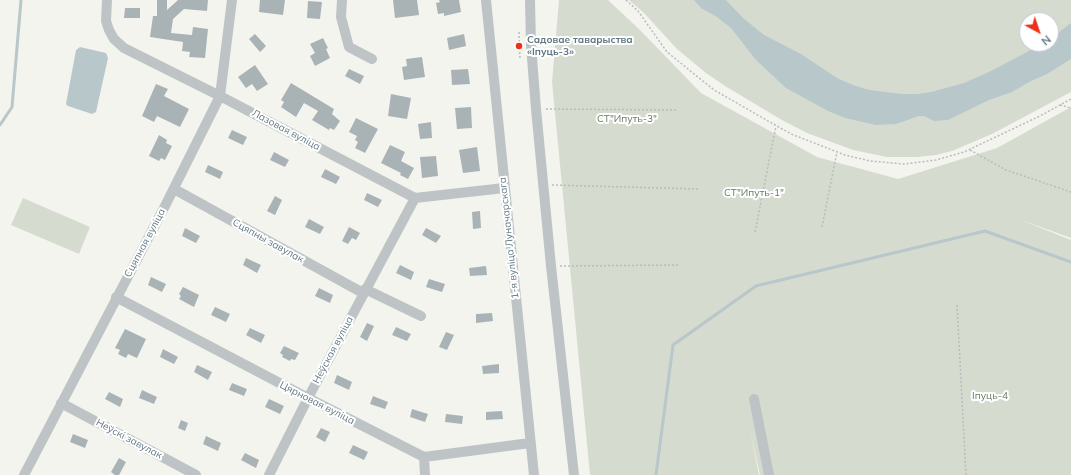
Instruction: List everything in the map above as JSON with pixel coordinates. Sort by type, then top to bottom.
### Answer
[{"type":"street","name":"Лазовая вуліца","points":[[107,0],[106,21],[109,30],[114,39],[124,48],[220,96],[415,198]]},
{"type":"street","name":"Сцяпная вуліца","points":[[24,475],[174,189],[220,96],[232,0]]},
{"type":"street","points":[[342,0],[341,17],[349,47],[372,59]]},
{"type":"street","name":"1-я вуліца Луначарскага","points":[[486,0],[534,475]]},
{"type":"street","points":[[530,0],[531,45],[536,109],[551,266],[574,475]]},
{"type":"street","points":[[415,198],[504,188]]},
{"type":"street","name":"Сцяпны завулак","points":[[174,189],[364,291]]},
{"type":"street","name":"Неўская вуліца","points":[[269,475],[364,291],[415,198]]},
{"type":"street","points":[[364,291],[421,316]]},
{"type":"street","name":"Цярновая вуліца","points":[[116,298],[424,457]]},
{"type":"street","points":[[754,399],[769,475]]},
{"type":"street","name":"Неўскі завулак","points":[[61,404],[196,475]]},
{"type":"street","points":[[425,475],[424,457],[530,443]]},
{"type":"path","points":[[626,0],[638,11],[667,52],[714,90],[791,134],[837,151],[870,161],[904,164],[936,160],[964,152],[1040,116],[1071,99]]},
{"type":"path","points":[[519,32],[520,59]]},
{"type":"path","points":[[1060,105],[1071,108]]},
{"type":"path","points":[[536,109],[676,110]]},
{"type":"path","points":[[755,232],[776,126]]},
{"type":"path","points":[[970,150],[1006,170],[1071,192]]},
{"type":"path","points":[[822,227],[837,151]]},
{"type":"path","points":[[544,185],[698,189]]},
{"type":"path","points":[[551,266],[680,265]]},
{"type":"path","points":[[957,305],[966,475]]},
{"type":"green space","points":[[559,0],[608,0],[641,31],[701,93],[817,157],[898,179],[997,148],[1071,107],[1071,238],[1021,220],[1071,240],[1071,475],[760,475],[750,430],[759,475],[590,475],[552,82]]},
{"type":"green space","points":[[629,0],[1071,0],[1071,92],[992,134],[952,151],[936,155],[917,157],[887,157],[853,150],[807,133],[780,119],[725,86],[706,73],[677,49],[644,13]]},
{"type":"green space","points":[[23,198],[90,227],[79,254],[11,225]]},
{"type":"shaded area","points":[[694,0],[726,0],[743,18],[764,35],[801,54],[837,78],[869,90],[902,94],[931,92],[964,83],[1027,52],[1059,52],[1059,32],[1071,23],[1071,59],[1047,74],[1012,92],[989,100],[948,120],[934,121],[924,116],[919,116],[896,124],[876,125],[845,118],[828,111],[786,88],[756,60],[731,28],[717,17],[701,8]]},
{"type":"shaded area","points":[[80,47],[106,53],[108,58],[96,112],[92,114],[66,104],[76,50]]},
{"type":"building","points":[[157,0],[167,0],[167,10],[178,0],[208,0],[207,11],[184,9],[173,19],[171,33],[192,35],[193,27],[208,29],[205,58],[189,57],[190,52],[182,51],[183,42],[150,37],[153,16],[157,16]]},
{"type":"building","points":[[260,0],[285,0],[283,15],[259,12]]},
{"type":"building","points":[[393,0],[417,0],[419,15],[395,18]]},
{"type":"building","points":[[439,0],[459,0],[461,12],[444,16],[444,13],[438,14],[436,3],[440,2]]},
{"type":"building","points":[[308,1],[322,2],[320,19],[307,18]]},
{"type":"building","points":[[125,8],[140,8],[140,18],[124,18]]},
{"type":"building","points":[[255,34],[266,46],[260,52],[249,39]]},
{"type":"building","points":[[464,34],[466,46],[449,50],[447,38]]},
{"type":"building","points":[[323,38],[328,48],[326,49],[330,58],[315,66],[310,56],[315,53],[310,44]]},
{"type":"building","points":[[422,57],[425,77],[404,80],[402,67],[407,66],[406,59]]},
{"type":"building","points":[[255,65],[268,84],[257,91],[252,84],[246,88],[238,77]]},
{"type":"building","points":[[349,69],[364,76],[360,84],[345,76]]},
{"type":"building","points":[[468,69],[470,84],[452,85],[451,70]]},
{"type":"building","points":[[291,83],[334,109],[332,114],[340,121],[334,130],[330,128],[329,130],[312,120],[318,111],[304,103],[296,117],[281,107],[284,102],[281,100]]},
{"type":"building","points":[[156,84],[168,89],[164,96],[189,109],[180,127],[157,116],[154,122],[142,116]]},
{"type":"building","points":[[391,94],[411,98],[407,119],[388,116]]},
{"type":"building","points":[[471,107],[472,128],[457,129],[455,108]]},
{"type":"building","points":[[356,118],[378,129],[365,153],[355,148],[358,142],[355,140],[357,136],[349,132]]},
{"type":"building","points":[[431,122],[432,138],[420,139],[418,124]]},
{"type":"building","points":[[232,130],[247,137],[243,145],[228,138]]},
{"type":"building","points":[[159,135],[167,140],[166,143],[172,146],[165,160],[161,158],[159,161],[149,156]]},
{"type":"building","points":[[390,145],[405,152],[401,161],[414,168],[408,179],[400,175],[401,173],[381,163]]},
{"type":"building","points":[[477,147],[480,171],[463,173],[459,150]]},
{"type":"building","points":[[274,152],[289,160],[285,167],[270,160]]},
{"type":"building","points":[[436,156],[438,176],[422,178],[420,157]]},
{"type":"building","points":[[208,165],[223,172],[220,179],[205,172]]},
{"type":"building","points":[[325,169],[340,177],[336,184],[321,177]]},
{"type":"building","points":[[367,193],[382,200],[378,207],[364,200]]},
{"type":"building","points":[[275,196],[282,200],[275,215],[267,211]]},
{"type":"building","points":[[480,211],[481,228],[473,229],[472,212]]},
{"type":"building","points":[[309,219],[324,227],[320,234],[305,227]]},
{"type":"building","points":[[349,227],[360,233],[356,240],[352,238],[348,244],[342,241]]},
{"type":"building","points":[[185,228],[200,236],[196,243],[182,236]]},
{"type":"building","points":[[426,228],[441,236],[436,243],[422,235]]},
{"type":"building","points":[[246,258],[261,265],[257,273],[243,265]]},
{"type":"building","points":[[400,265],[414,272],[411,280],[396,273]]},
{"type":"building","points":[[486,266],[487,275],[470,276],[469,268]]},
{"type":"building","points":[[151,277],[166,284],[162,292],[148,285]]},
{"type":"building","points":[[429,279],[445,284],[442,292],[426,287]]},
{"type":"building","points":[[183,287],[199,295],[194,307],[179,299],[181,296],[179,294]]},
{"type":"building","points":[[319,288],[333,295],[330,303],[315,296]]},
{"type":"building","points":[[215,307],[230,314],[226,322],[211,315]]},
{"type":"building","points":[[492,313],[493,321],[476,323],[476,314]]},
{"type":"building","points":[[367,323],[374,326],[367,341],[360,337]]},
{"type":"building","points":[[396,327],[411,334],[407,341],[392,335]]},
{"type":"building","points":[[250,328],[265,335],[261,343],[246,335]]},
{"type":"building","points":[[125,329],[146,339],[137,358],[128,354],[126,358],[118,354],[120,350],[115,348]]},
{"type":"building","points":[[446,332],[454,335],[447,350],[439,347]]},
{"type":"building","points":[[284,346],[299,353],[295,360],[291,359],[290,361],[282,357],[283,355],[280,353]]},
{"type":"building","points":[[163,349],[178,357],[174,364],[160,357]]},
{"type":"building","points":[[499,364],[499,373],[483,374],[482,366]]},
{"type":"building","points":[[197,365],[212,372],[208,380],[194,372]]},
{"type":"building","points":[[337,375],[352,382],[349,390],[334,383]]},
{"type":"building","points":[[232,383],[247,389],[244,396],[229,390]]},
{"type":"building","points":[[142,390],[157,397],[154,404],[139,398]]},
{"type":"building","points":[[109,392],[123,399],[120,407],[105,399]]},
{"type":"building","points":[[373,396],[388,402],[385,409],[370,404]]},
{"type":"building","points":[[269,399],[284,406],[280,414],[265,407]]},
{"type":"building","points":[[412,409],[428,414],[425,422],[410,417]]},
{"type":"building","points":[[502,411],[503,419],[486,420],[486,412]]},
{"type":"building","points":[[446,414],[463,416],[462,424],[445,422]]},
{"type":"building","points":[[181,420],[188,423],[185,431],[178,428]]},
{"type":"building","points":[[321,428],[330,432],[325,442],[316,437]]},
{"type":"building","points":[[73,434],[88,440],[85,448],[70,442]]},
{"type":"building","points":[[206,436],[221,443],[218,451],[203,444]]},
{"type":"building","points":[[353,445],[368,452],[364,460],[349,453]]},
{"type":"building","points":[[245,453],[259,460],[256,468],[241,460]]},
{"type":"building","points":[[119,458],[126,462],[119,475],[115,475],[111,472]]},
{"type":"waterway","points":[[0,125],[12,107],[21,0]]},
{"type":"waterway","points":[[656,475],[673,345],[756,286],[985,231],[1071,262]]},
{"type":"place","name":"Садовае таварыства «Іпуць-3»","points":[[519,46]]},
{"type":"park label","name":"СТ\"Ипуть-3\"","points":[[627,119]]},
{"type":"park label","name":"СТ\"Ипуть-1\"","points":[[754,193]]},
{"type":"park label","name":"Іпуць-4","points":[[990,396]]}]
